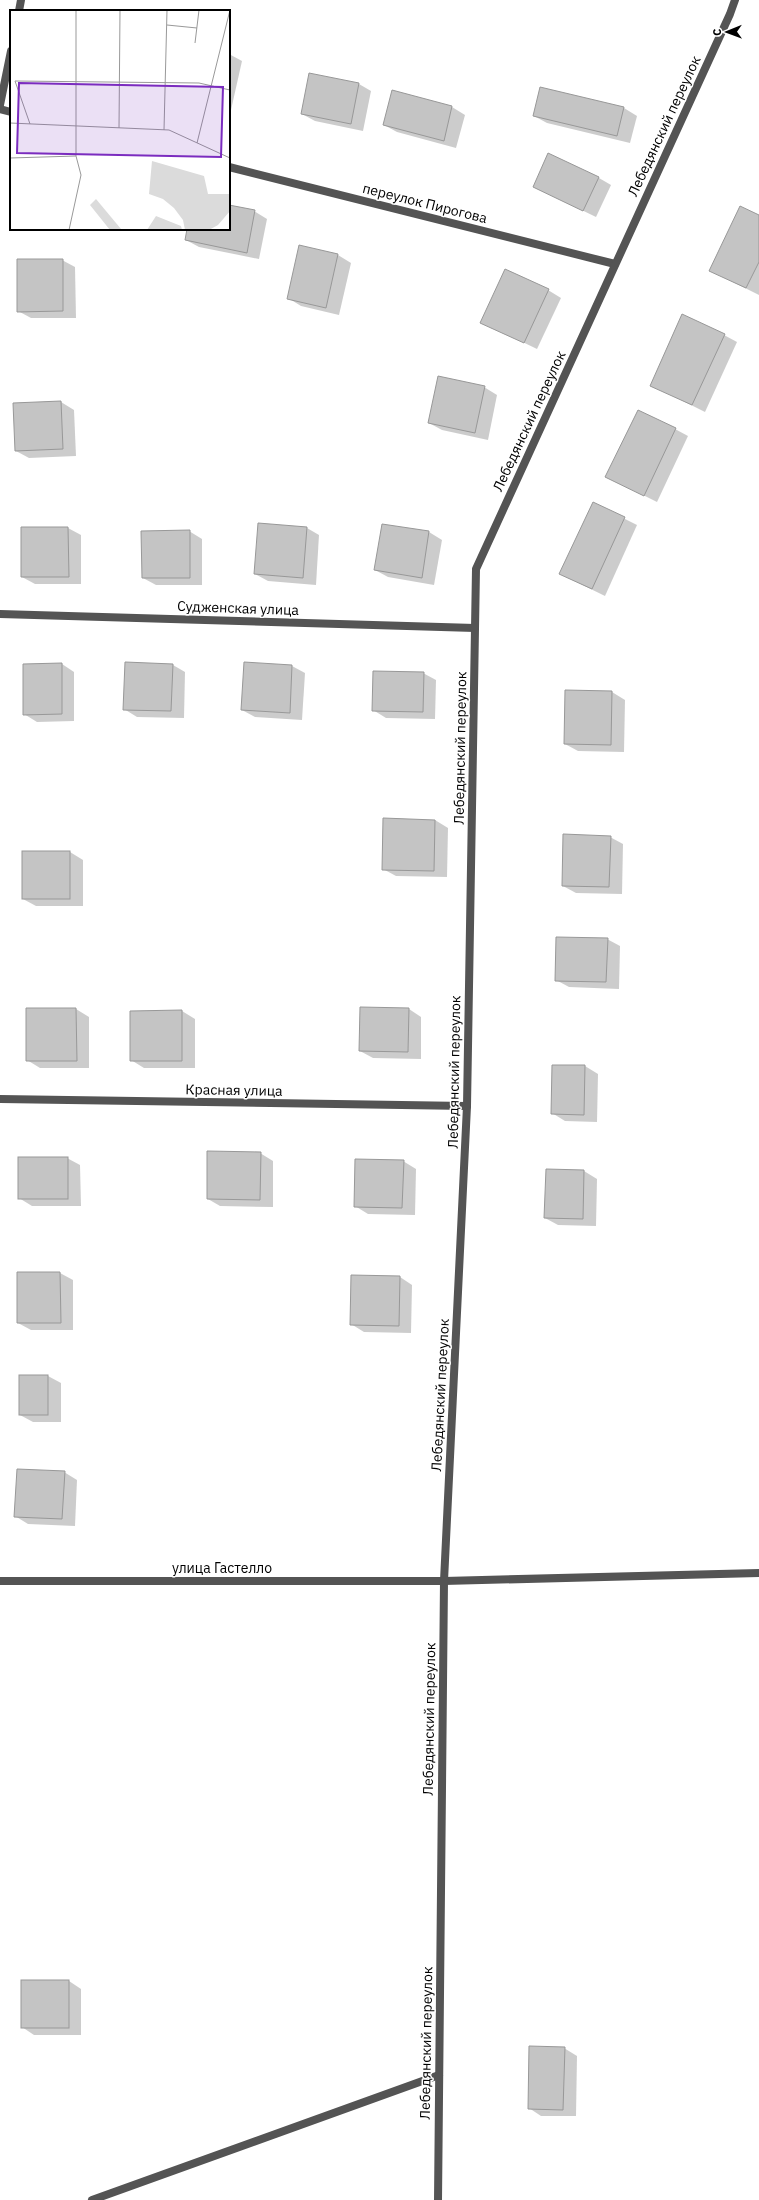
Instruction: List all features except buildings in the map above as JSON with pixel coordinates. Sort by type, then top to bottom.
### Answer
[{"type":"street","points":[[19,10],[21,0]]},
{"type":"street","name":"Лебедянский переулок","points":[[438,2200],[444,1581],[467,1106],[476,569],[730,14],[735,0]]},
{"type":"street","points":[[0,105],[10,55]]},
{"type":"street","points":[[0,109],[10,112]]},
{"type":"street","name":"переулок Пирогова","points":[[230,167],[615,264]]},
{"type":"street","name":"Судженская улица","points":[[0,614],[475,628]]},
{"type":"street","name":"Красная улица","points":[[0,1099],[467,1106]]},
{"type":"street","name":"улица Гастелло","points":[[0,1581],[444,1581],[759,1573]]},
{"type":"street","points":[[92,2200],[439,2075]]}]
